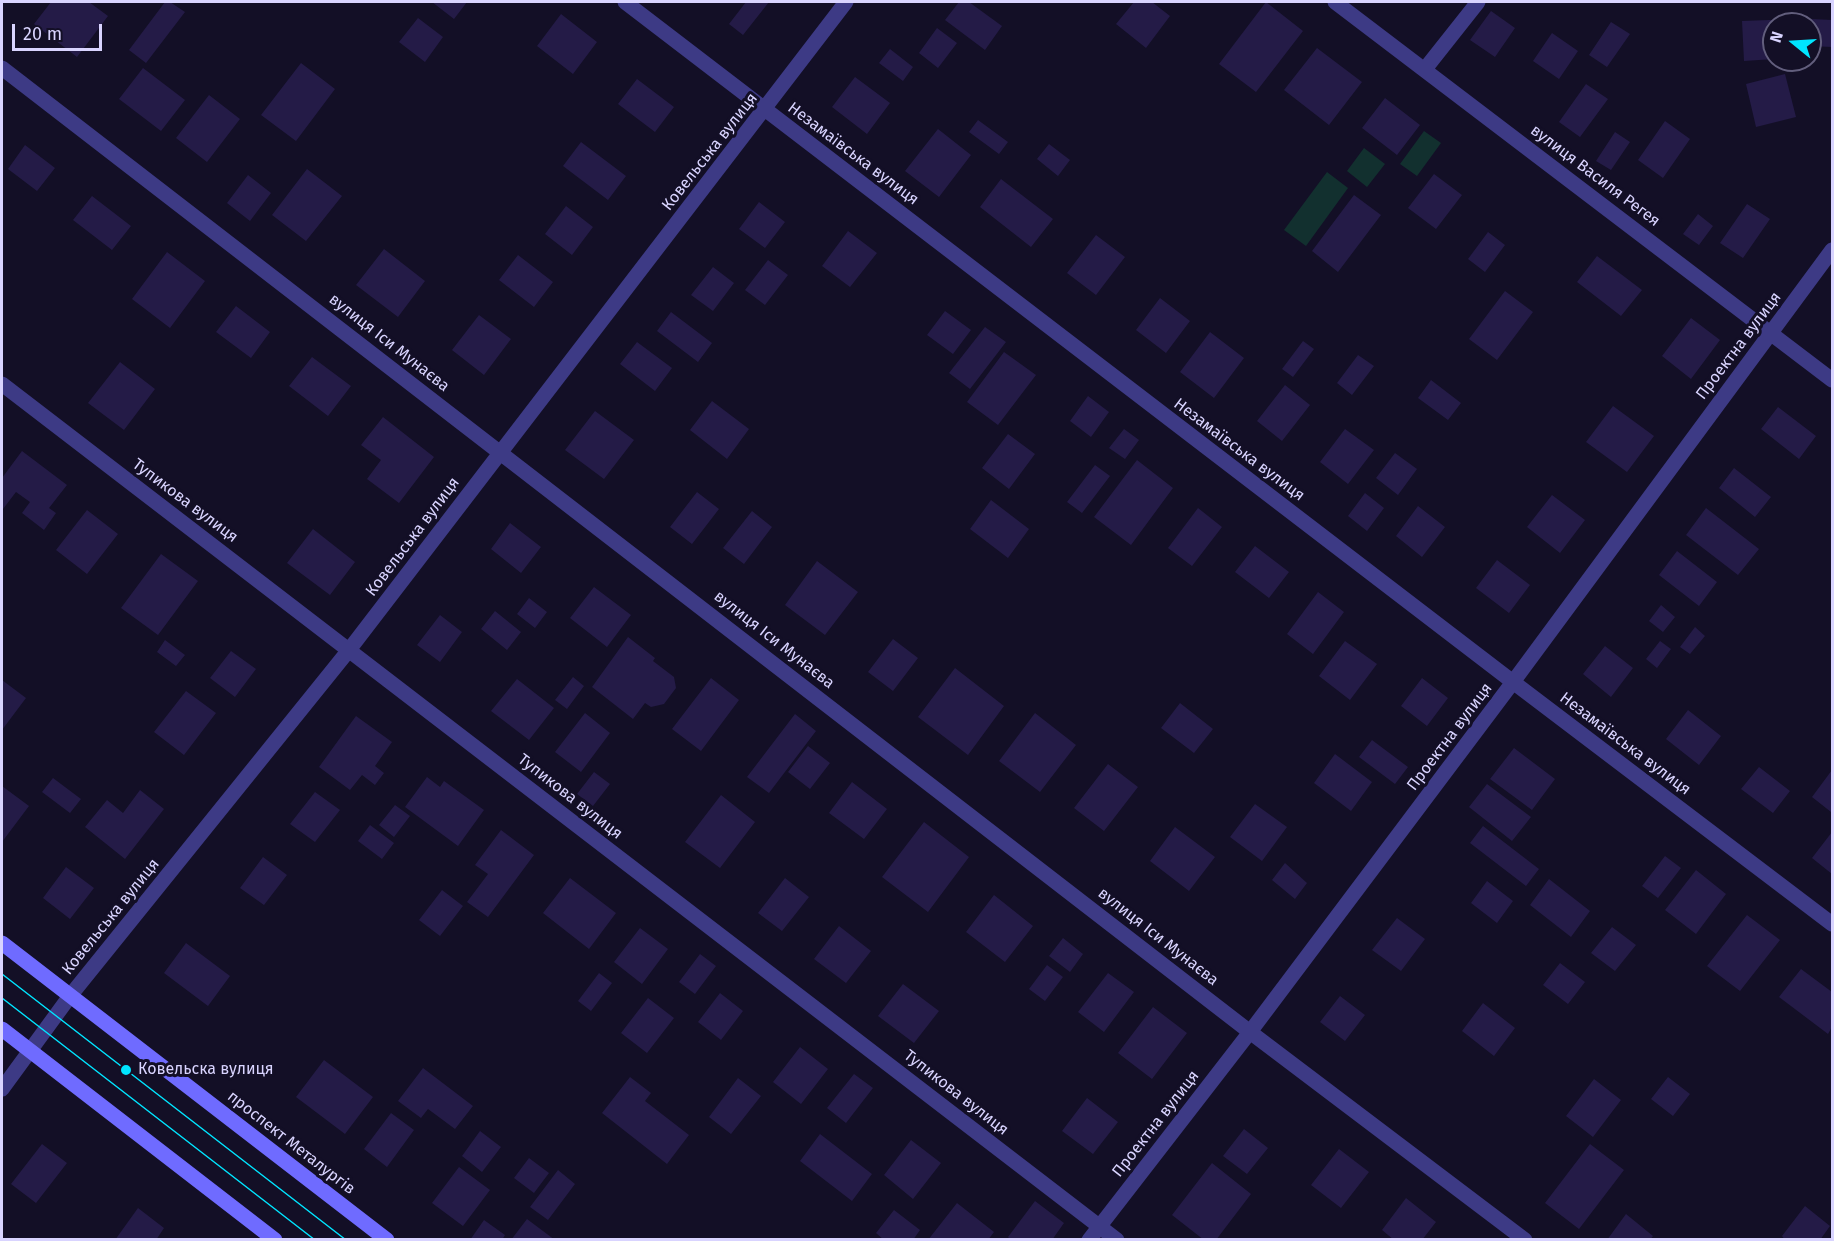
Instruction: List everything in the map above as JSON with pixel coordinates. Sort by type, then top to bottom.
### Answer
[{"type":"main road","name":"проспект Металургів","points":[[2,943],[387,1239]]},
{"type":"main road","points":[[2,1029],[275,1239]]},
{"type":"street","name":"Незамаївська вулиця","points":[[625,2],[1833,924]]},
{"type":"street","name":"Ковельська вулиця","points":[[2,1089],[70,996],[349,650],[846,2]]},
{"type":"street","name":"вулиця Василя Регея","points":[[1335,2],[1833,380]]},
{"type":"street","points":[[1425,69],[1478,2]]},
{"type":"street","name":"вулиця Іси Мунаєва","points":[[2,68],[1250,1032],[1525,1239]]},
{"type":"street","name":"Проектна вулиця","points":[[1089,1239],[1250,1032],[1833,250]]},
{"type":"street","name":"Тупикова вулиця","points":[[2,384],[1117,1239]]},
{"type":"green space","points":[[1424,131],[1441,143],[1417,176],[1400,164]]},
{"type":"green space","points":[[1364,148],[1385,164],[1367,187],[1347,171]]},
{"type":"green space","points":[[1327,172],[1348,188],[1306,246],[1284,230]]},
{"type":"building","points":[[51,2],[89,2],[108,16],[77,57],[34,24]]},
{"type":"building","points":[[165,2],[170,2],[185,12],[146,63],[129,50]]},
{"type":"building","points":[[432,2],[467,2],[454,19]]},
{"type":"building","points":[[746,2],[769,2],[743,35],[729,24]]},
{"type":"building","points":[[959,2],[969,2],[1002,26],[985,50],[945,20]]},
{"type":"building","points":[[1134,2],[1152,2],[1170,16],[1146,48],[1116,24]]},
{"type":"building","points":[[1266,2],[1303,31],[1256,92],[1219,64]]},
{"type":"building","points":[[1491,11],[1515,28],[1495,57],[1470,40]]},
{"type":"building","points":[[561,14],[597,42],[573,74],[537,46]]},
{"type":"building","points":[[418,18],[443,37],[425,62],[399,42]]},
{"type":"building","points":[[1762,20],[1762,60],[1744,61],[1742,21]]},
{"type":"building","points":[[1822,20],[1832,20],[1832,47],[1822,47]]},
{"type":"building","points":[[1611,22],[1630,34],[1607,67],[1589,55]]},
{"type":"building","points":[[937,28],[957,43],[938,68],[919,53]]},
{"type":"building","points":[[1552,33],[1578,51],[1559,79],[1533,61]]},
{"type":"building","points":[[1317,48],[1362,82],[1329,125],[1284,90]]},
{"type":"building","points":[[890,49],[913,67],[903,81],[879,63]]},
{"type":"building","points":[[301,63],[335,89],[296,141],[261,115]]},
{"type":"building","points":[[143,68],[185,100],[161,131],[119,99]]},
{"type":"building","points":[[1785,74],[1796,117],[1756,127],[1746,84]]},
{"type":"building","points":[[855,77],[890,103],[867,134],[832,107]]},
{"type":"building","points":[[637,79],[674,107],[655,132],[618,104]]},
{"type":"building","points":[[1586,84],[1608,99],[1580,137],[1559,122]]},
{"type":"building","points":[[209,95],[240,119],[207,162],[176,138]]},
{"type":"building","points":[[1385,98],[1420,125],[1397,155],[1362,128]]},
{"type":"building","points":[[978,120],[1008,142],[999,154],[969,132]]},
{"type":"building","points":[[1665,121],[1690,139],[1663,178],[1638,160]]},
{"type":"building","points":[[938,129],[971,155],[939,197],[905,171]]},
{"type":"building","points":[[1615,132],[1630,142],[1611,170],[1596,161]]},
{"type":"building","points":[[581,142],[626,176],[608,200],[563,166]]},
{"type":"building","points":[[1049,144],[1070,160],[1058,176],[1037,159]]},
{"type":"building","points":[[25,145],[55,168],[37,191],[8,169]]},
{"type":"building","points":[[307,169],[342,196],[306,241],[272,215]]},
{"type":"building","points":[[1434,174],[1462,195],[1436,229],[1408,208]]},
{"type":"building","points":[[248,175],[271,193],[250,221],[227,203]]},
{"type":"building","points":[[1001,179],[1053,219],[1031,247],[980,207]]},
{"type":"building","points":[[1354,195],[1381,215],[1338,272],[1312,251]]},
{"type":"building","points":[[92,196],[131,226],[112,250],[73,220]]},
{"type":"building","points":[[759,202],[785,222],[765,248],[739,229]]},
{"type":"building","points":[[1747,204],[1770,219],[1743,258],[1720,243]]},
{"type":"building","points":[[566,206],[593,227],[572,255],[545,234]]},
{"type":"building","points":[[1698,214],[1713,226],[1699,245],[1683,234]]},
{"type":"building","points":[[848,231],[877,253],[850,287],[822,266]]},
{"type":"building","points":[[1488,232],[1505,245],[1485,272],[1468,259]]},
{"type":"building","points":[[1096,235],[1125,257],[1096,295],[1067,273]]},
{"type":"building","points":[[384,249],[425,281],[398,317],[356,285]]},
{"type":"building","points":[[167,252],[205,281],[170,328],[132,299]]},
{"type":"building","points":[[518,255],[553,282],[534,307],[499,280]]},
{"type":"building","points":[[1597,256],[1642,290],[1621,316],[1577,282]]},
{"type":"building","points":[[768,260],[788,275],[765,305],[745,290]]},
{"type":"building","points":[[713,267],[734,283],[713,311],[691,295]]},
{"type":"building","points":[[1505,291],[1533,312],[1497,360],[1469,339]]},
{"type":"building","points":[[1160,298],[1190,321],[1166,353],[1136,330]]},
{"type":"building","points":[[236,306],[270,332],[251,358],[216,332]]},
{"type":"building","points":[[945,311],[971,330],[953,354],[927,335]]},
{"type":"building","points":[[671,312],[712,343],[698,362],[657,331]]},
{"type":"building","points":[[479,315],[511,339],[484,375],[452,350]]},
{"type":"building","points":[[1691,318],[1720,340],[1691,379],[1662,356]]},
{"type":"building","points":[[985,327],[1006,342],[970,389],[949,373]]},
{"type":"building","points":[[1210,332],[1244,358],[1214,398],[1180,372]]},
{"type":"building","points":[[1303,341],[1314,349],[1293,377],[1282,369]]},
{"type":"building","points":[[637,342],[672,368],[655,391],[620,364]]},
{"type":"building","points":[[1004,352],[1036,375],[998,425],[967,402]]},
{"type":"building","points":[[1358,355],[1374,366],[1352,395],[1337,383]]},
{"type":"building","points":[[312,357],[351,386],[328,416],[289,386]]},
{"type":"building","points":[[120,362],[155,389],[124,430],[88,403]]},
{"type":"building","points":[[1431,380],[1461,403],[1448,420],[1418,398]]},
{"type":"building","points":[[1285,385],[1310,405],[1282,441],[1257,421]]},
{"type":"building","points":[[1088,396],[1109,412],[1091,437],[1070,421]]},
{"type":"building","points":[[712,401],[749,429],[727,459],[690,430]]},
{"type":"building","points":[[1613,406],[1654,436],[1627,472],[1586,442]]},
{"type":"building","points":[[1778,407],[1816,436],[1799,459],[1761,429]]},
{"type":"building","points":[[595,411],[634,440],[604,479],[565,450]]},
{"type":"building","points":[[383,417],[434,457],[399,503],[367,479],[381,460],[361,445]]},
{"type":"building","points":[[1124,429],[1139,440],[1125,459],[1109,448]]},
{"type":"building","points":[[1345,429],[1374,450],[1348,484],[1320,462]]},
{"type":"building","points":[[1008,434],[1035,454],[1009,489],[982,468]]},
{"type":"building","points":[[22,451],[67,485],[49,508],[56,513],[44,530],[22,513],[30,502],[16,492],[2,508],[2,478]]},
{"type":"building","points":[[1395,453],[1417,469],[1398,495],[1376,478]]},
{"type":"building","points":[[1137,460],[1173,488],[1131,545],[1094,517]]},
{"type":"building","points":[[1095,465],[1110,476],[1082,513],[1067,502]]},
{"type":"building","points":[[1734,468],[1771,497],[1755,517],[1719,488]]},
{"type":"building","points":[[697,492],[719,509],[692,544],[670,527]]},
{"type":"building","points":[[1365,493],[1384,508],[1367,531],[1348,516]]},
{"type":"building","points":[[1552,495],[1585,520],[1560,553],[1527,527]]},
{"type":"building","points":[[991,500],[1029,529],[1008,558],[970,529]]},
{"type":"building","points":[[1418,506],[1445,527],[1422,557],[1396,536]]},
{"type":"building","points":[[1198,508],[1222,527],[1192,566],[1168,548]]},
{"type":"building","points":[[1706,508],[1759,549],[1738,575],[1686,535]]},
{"type":"building","points":[[87,510],[118,534],[87,574],[56,550]]},
{"type":"building","points":[[752,511],[772,527],[744,564],[723,548]]},
{"type":"building","points":[[510,523],[541,547],[521,573],[491,549]]},
{"type":"building","points":[[313,529],[355,562],[330,595],[287,563]]},
{"type":"building","points":[[1255,546],[1289,572],[1269,598],[1235,572]]},
{"type":"building","points":[[1677,551],[1717,582],[1699,606],[1659,575]]},
{"type":"building","points":[[161,554],[198,581],[158,635],[121,608]]},
{"type":"building","points":[[1497,560],[1530,585],[1509,613],[1476,588]]},
{"type":"building","points":[[817,561],[858,592],[825,635],[785,605]]},
{"type":"building","points":[[594,587],[631,615],[607,647],[570,618]]},
{"type":"building","points":[[1318,592],[1344,612],[1313,654],[1287,634]]},
{"type":"building","points":[[529,598],[547,612],[535,628],[517,614]]},
{"type":"building","points":[[1661,605],[1675,617],[1663,632],[1649,621]]},
{"type":"building","points":[[495,611],[521,632],[507,650],[481,629]]},
{"type":"building","points":[[440,615],[462,632],[440,662],[417,645]]},
{"type":"building","points":[[1695,627],[1705,636],[1690,654],[1680,647]]},
{"type":"building","points":[[628,637],[655,658],[653,661],[674,677],[676,688],[664,704],[651,707],[645,703],[633,719],[592,687]]},
{"type":"building","points":[[893,639],[918,658],[893,691],[868,672]]},
{"type":"building","points":[[165,640],[185,655],[176,666],[157,652]]},
{"type":"building","points":[[1345,641],[1377,664],[1350,700],[1319,676]]},
{"type":"building","points":[[1660,641],[1671,649],[1657,668],[1646,659]]},
{"type":"building","points":[[1605,646],[1633,668],[1611,697],[1583,674]]},
{"type":"building","points":[[231,651],[256,669],[235,697],[210,678]]},
{"type":"building","points":[[955,668],[1004,706],[968,755],[918,717]]},
{"type":"building","points":[[573,677],[584,686],[567,709],[555,700]]},
{"type":"building","points":[[711,678],[739,700],[701,751],[672,729]]},
{"type":"building","points":[[1422,678],[1448,698],[1427,726],[1401,706]]},
{"type":"building","points":[[517,679],[554,708],[529,740],[491,711]]},
{"type":"building","points":[[2,680],[26,698],[2,730]]},
{"type":"building","points":[[186,691],[216,713],[184,755],[154,732]]},
{"type":"building","points":[[1180,703],[1213,729],[1194,753],[1161,728]]},
{"type":"building","points":[[1688,710],[1721,736],[1699,765],[1666,739]]},
{"type":"building","points":[[585,713],[610,733],[581,772],[555,752]]},
{"type":"building","points":[[1035,713],[1076,745],[1040,792],[999,761]]},
{"type":"building","points":[[795,714],[816,731],[769,793],[747,777]]},
{"type":"building","points":[[356,716],[392,742],[375,766],[384,773],[375,785],[362,775],[350,790],[319,767]]},
{"type":"building","points":[[1372,740],[1408,767],[1395,784],[1359,757]]},
{"type":"building","points":[[808,746],[830,763],[810,789],[788,772]]},
{"type":"building","points":[[1514,748],[1555,779],[1532,810],[1490,779]]},
{"type":"building","points":[[1335,754],[1372,782],[1351,811],[1314,783]]},
{"type":"building","points":[[1108,764],[1138,787],[1104,831],[1074,808]]},
{"type":"building","points":[[1759,767],[1790,791],[1773,813],[1741,789]]},
{"type":"building","points":[[1832,770],[1832,810],[1831,812],[1812,797]]},
{"type":"building","points":[[594,772],[610,784],[593,806],[577,794]]},
{"type":"building","points":[[427,777],[440,787],[444,781],[484,810],[458,846],[405,807]]},
{"type":"building","points":[[53,778],[81,799],[70,813],[42,792]]},
{"type":"building","points":[[852,782],[887,809],[864,839],[829,813]]},
{"type":"building","points":[[1487,784],[1531,817],[1512,841],[1469,807]]},
{"type":"building","points":[[2,786],[29,806],[2,842]]},
{"type":"building","points":[[140,790],[164,809],[125,859],[85,827],[107,800],[123,813]]},
{"type":"building","points":[[315,792],[340,810],[315,842],[290,824]]},
{"type":"building","points":[[721,795],[755,822],[720,868],[685,842]]},
{"type":"building","points":[[1255,804],[1287,827],[1262,861],[1230,837]]},
{"type":"building","points":[[395,805],[410,816],[394,837],[379,825]]},
{"type":"building","points":[[924,822],[969,857],[928,912],[882,877]]},
{"type":"building","points":[[370,825],[394,843],[382,859],[358,841]]},
{"type":"building","points":[[1483,826],[1539,869],[1526,886],[1470,843]]},
{"type":"building","points":[[1175,827],[1215,857],[1189,891],[1150,861]]},
{"type":"building","points":[[501,830],[534,855],[488,917],[467,902],[488,874],[475,865]]},
{"type":"building","points":[[1832,832],[1832,874],[1812,858]]},
{"type":"building","points":[[1665,856],[1681,868],[1658,898],[1642,886]]},
{"type":"building","points":[[263,857],[287,875],[264,905],[240,888]]},
{"type":"building","points":[[1285,863],[1307,883],[1295,899],[1272,880]]},
{"type":"building","points":[[66,867],[94,888],[70,919],[43,898]]},
{"type":"building","points":[[1696,870],[1726,894],[1696,934],[1665,910]]},
{"type":"building","points":[[570,878],[616,913],[589,949],[543,913]]},
{"type":"building","points":[[785,878],[809,897],[782,931],[758,913]]},
{"type":"building","points":[[1549,879],[1590,911],[1571,937],[1530,905]]},
{"type":"building","points":[[1487,881],[1513,901],[1497,923],[1471,903]]},
{"type":"building","points":[[442,890],[463,906],[440,936],[419,920]]},
{"type":"building","points":[[994,895],[1033,926],[1005,962],[966,932]]},
{"type":"building","points":[[1747,915],[1780,940],[1740,991],[1707,966]]},
{"type":"building","points":[[1397,918],[1425,939],[1401,971],[1372,950]]},
{"type":"building","points":[[839,926],[871,951],[846,983],[814,959]]},
{"type":"building","points":[[1612,927],[1636,945],[1615,971],[1591,953]]},
{"type":"building","points":[[640,928],[668,949],[642,984],[614,962]]},
{"type":"building","points":[[1063,938],[1083,954],[1070,972],[1049,956]]},
{"type":"building","points":[[186,943],[230,976],[208,1006],[164,973]]},
{"type":"building","points":[[700,954],[716,966],[695,994],[679,982]]},
{"type":"building","points":[[1560,963],[1585,982],[1568,1004],[1543,985]]},
{"type":"building","points":[[1047,965],[1063,977],[1045,1001],[1029,989]]},
{"type":"building","points":[[1801,969],[1832,992],[1832,1027],[1828,1034],[1779,997]]},
{"type":"building","points":[[599,973],[612,983],[591,1011],[578,1001]]},
{"type":"building","points":[[1108,973],[1134,992],[1104,1032],[1078,1012]]},
{"type":"building","points":[[903,984],[939,1011],[914,1043],[878,1016]]},
{"type":"building","points":[[720,993],[743,1011],[721,1040],[698,1022]]},
{"type":"building","points":[[1340,996],[1365,1015],[1345,1041],[1320,1022]]},
{"type":"building","points":[[648,998],[674,1018],[647,1053],[621,1033]]},
{"type":"building","points":[[1483,1003],[1515,1028],[1494,1056],[1462,1031]]},
{"type":"building","points":[[1153,1007],[1187,1033],[1152,1079],[1118,1053]]},
{"type":"building","points":[[800,1047],[828,1069],[801,1104],[773,1082]]},
{"type":"building","points":[[324,1060],[373,1097],[345,1134],[296,1097]]},
{"type":"building","points":[[423,1068],[473,1106],[455,1129],[428,1109],[421,1118],[398,1101]]},
{"type":"building","points":[[854,1074],[873,1088],[846,1123],[827,1108]]},
{"type":"building","points":[[630,1077],[651,1093],[645,1101],[689,1135],[667,1164],[602,1113]]},
{"type":"building","points":[[1668,1077],[1690,1094],[1673,1116],[1651,1099]]},
{"type":"building","points":[[738,1078],[761,1096],[731,1134],[709,1117]]},
{"type":"building","points":[[1594,1079],[1621,1100],[1593,1137],[1566,1116]]},
{"type":"building","points":[[1087,1098],[1118,1122],[1093,1154],[1062,1131]]},
{"type":"building","points":[[391,1113],[414,1130],[387,1167],[364,1149]]},
{"type":"building","points":[[1244,1129],[1268,1148],[1247,1174],[1223,1156]]},
{"type":"building","points":[[480,1131],[501,1147],[482,1172],[462,1156]]},
{"type":"building","points":[[820,1134],[872,1174],[852,1201],[800,1161]]},
{"type":"building","points":[[911,1140],[941,1163],[913,1199],[884,1175]]},
{"type":"building","points":[[42,1144],[67,1163],[36,1203],[11,1184]]},
{"type":"building","points":[[1590,1144],[1624,1170],[1579,1229],[1545,1203]]},
{"type":"building","points":[[1339,1149],[1369,1172],[1341,1208],[1311,1185]]},
{"type":"building","points":[[529,1158],[549,1173],[534,1193],[514,1178]]},
{"type":"building","points":[[1212,1163],[1251,1194],[1216,1240],[1204,1240],[1172,1215]]},
{"type":"building","points":[[459,1167],[490,1190],[463,1226],[432,1203]]},
{"type":"building","points":[[558,1170],[575,1184],[548,1220],[530,1207]]},
{"type":"building","points":[[1406,1198],[1436,1222],[1422,1240],[1394,1240],[1382,1230]]},
{"type":"building","points":[[1035,1201],[1064,1223],[1052,1240],[1011,1240],[1008,1237]]},
{"type":"building","points":[[957,1203],[994,1232],[988,1240],[928,1240]]},
{"type":"building","points":[[1805,1206],[1830,1226],[1820,1240],[1785,1240],[1782,1236]]},
{"type":"building","points":[[138,1208],[164,1228],[156,1240],[115,1240]]},
{"type":"building","points":[[894,1210],[920,1230],[913,1240],[884,1240],[876,1233]]},
{"type":"building","points":[[1626,1214],[1653,1236],[1650,1240],[1607,1240]]},
{"type":"building","points":[[527,1219],[555,1240],[511,1240]]},
{"type":"building","points":[[484,1220],[505,1235],[502,1240],[470,1240]]},
{"type":"tram line","points":[[2,974],[346,1240]]},
{"type":"tram line","points":[[2,998],[315,1240]]},
{"type":"place","name":"Ковельска вулиця","points":[[126,1070]]}]
